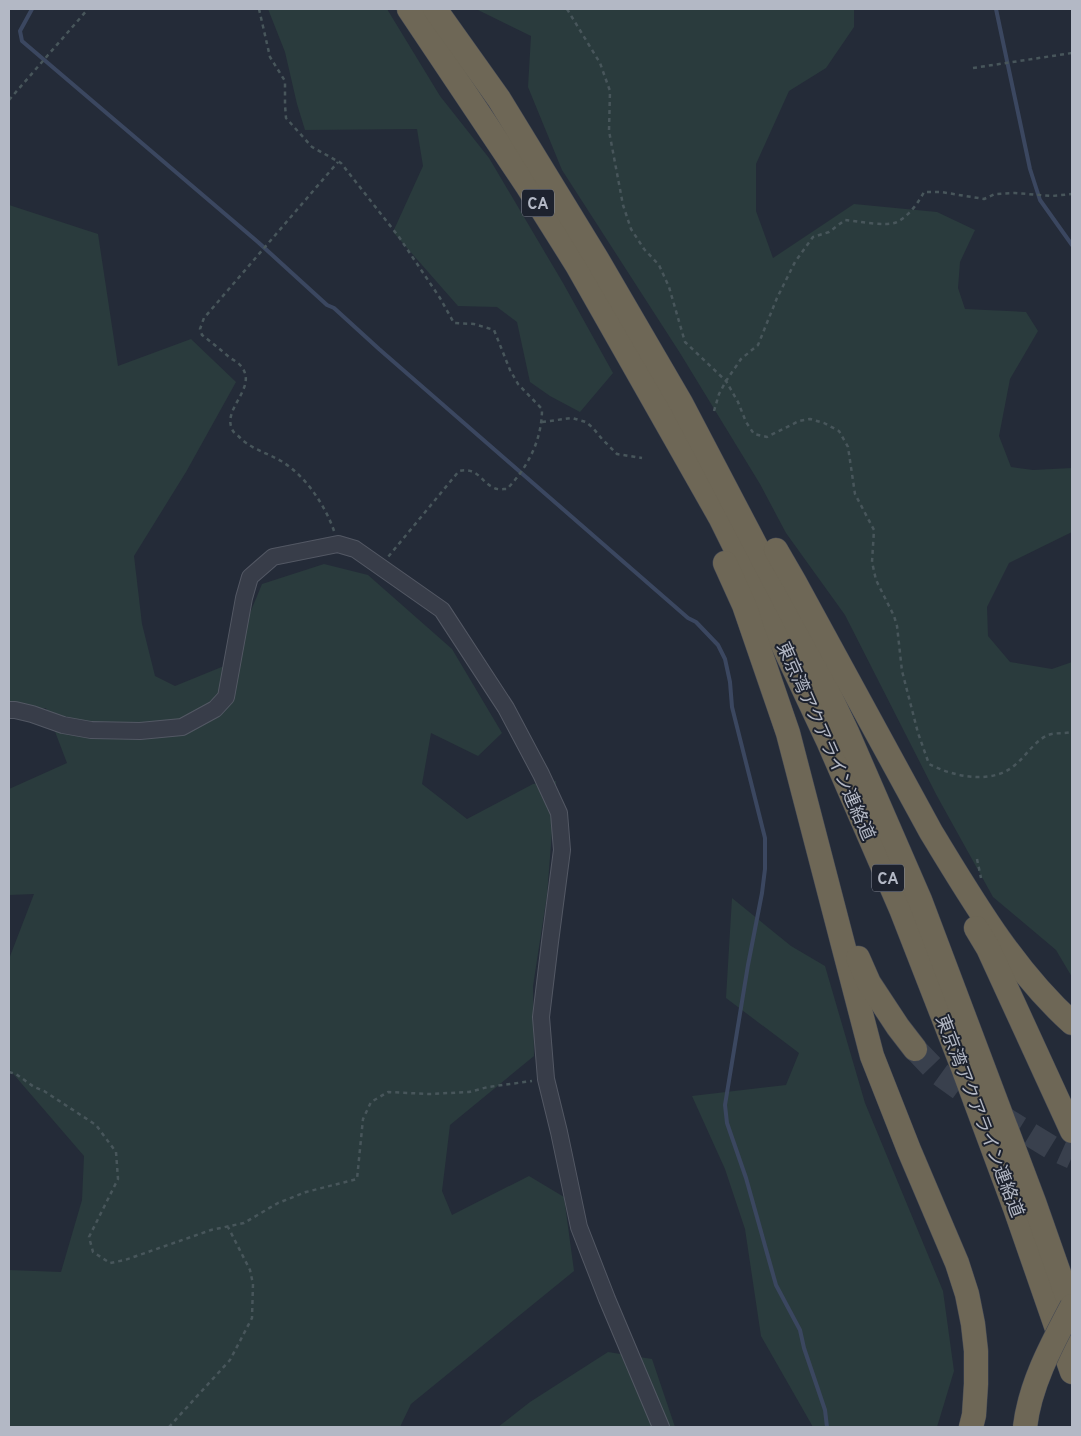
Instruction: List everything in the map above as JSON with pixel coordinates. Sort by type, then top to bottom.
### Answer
[{"type":"highway","name":"CA","points":[[409,9],[523,179],[587,262]]},
{"type":"highway","name":"CA","points":[[436,9],[499,99],[587,262],[666,399]]},
{"type":"highway","points":[[587,262],[694,397],[749,505],[794,581],[930,832],[1008,952],[1056,1008],[1072,1023]]},
{"type":"highway","points":[[587,262],[612,342],[709,528],[744,605],[788,733],[872,1056],[957,1263],[966,1294],[973,1324],[976,1351],[974,1415],[971,1427]]},
{"type":"highway","name":"東京湾アクアライン連絡道","points":[[666,399],[791,612],[847,732],[916,891],[1000,1108],[1072,1308]]},
{"type":"highway","name":"東京湾アクアライン連絡道","points":[[666,399],[720,517],[829,743],[901,909],[1015,1208],[1072,1372]]},
{"type":"highway","points":[[930,832],[943,868],[988,948],[1072,1132]]},
{"type":"highway","points":[[822,866],[835,894],[869,984],[915,1049]]},
{"type":"highway","points":[[1025,1427],[1034,1391],[1045,1359],[1072,1308]]},
{"type":"street","points":[[9,710],[32,714],[63,726],[91,730],[140,730],[182,727],[215,709],[226,696],[244,598],[250,577],[273,557],[338,544],[355,549],[442,610],[506,708],[541,774],[559,813],[562,850],[541,1018],[546,1078],[579,1227],[610,1308],[661,1427]]},
{"type":"path","points":[[9,100],[88,9]]},
{"type":"path","points":[[259,9],[270,57],[285,81],[284,105],[286,118],[312,147],[338,162],[399,237],[454,322],[474,324],[494,330],[510,370],[518,384],[542,409],[542,422],[533,452],[516,480],[507,489],[496,489],[486,483],[476,473],[467,469],[459,471],[380,566]]},
{"type":"path","points":[[567,9],[600,63],[610,91],[609,131],[623,205],[631,229],[644,249],[659,265],[669,287],[685,342],[726,381],[754,434],[767,436],[799,421],[810,419],[824,423],[838,431],[848,447],[855,494],[874,530],[872,562],[876,580],[897,626],[902,671],[918,733],[929,764],[942,771],[973,778],[1001,775],[1016,765],[1034,745],[1047,735],[1072,732]]},
{"type":"path","points":[[973,68],[1072,53]]},
{"type":"path","points":[[338,162],[204,318],[200,329],[202,335],[241,366],[246,374],[245,386],[232,413],[230,423],[233,431],[251,447],[283,462],[297,472],[319,500],[329,518],[338,544]]},
{"type":"path","points":[[714,411],[719,394],[726,381],[741,359],[758,345],[794,262],[813,238],[829,232],[845,220],[886,224],[897,222],[916,206],[924,192],[941,192],[984,199],[995,194],[1015,192],[1052,196],[1072,194]]},
{"type":"path","points":[[542,422],[572,418],[586,422],[617,454],[642,458]]},
{"type":"path","points":[[9,1072],[16,1074],[34,1087],[44,1090],[96,1125],[116,1152],[118,1179],[89,1237],[93,1252],[110,1263],[125,1260],[211,1230],[244,1223],[278,1203],[357,1179],[363,1119],[371,1102],[388,1092],[429,1094],[468,1092],[546,1078]]},
{"type":"path","points":[[169,1427],[230,1360],[252,1318],[253,1284],[250,1270],[228,1227]]},
{"type":"shaded area","points":[[268,9],[387,9],[440,96],[489,158],[563,283],[613,373],[580,412],[550,396],[530,382],[517,322],[497,307],[458,306],[393,232],[423,166],[417,129],[305,130],[285,52]]},
{"type":"shaded area","points":[[476,9],[854,9],[854,27],[826,68],[789,91],[756,164],[756,211],[773,258],[854,204],[937,212],[975,230],[960,262],[958,288],[965,309],[1026,312],[1038,331],[1010,379],[999,436],[1011,467],[1033,470],[1072,468],[1072,532],[1009,563],[987,607],[988,636],[1010,662],[1052,669],[1072,662],[1072,977],[1056,950],[993,897],[937,796],[845,615],[786,533],[760,484],[680,353],[562,170],[528,87],[531,36]]},
{"type":"shaded area","points":[[9,205],[98,234],[118,366],[191,339],[236,382],[186,472],[134,556],[142,624],[155,676],[175,686],[229,664],[262,584],[324,564],[368,575],[452,649],[502,733],[478,756],[431,733],[422,784],[467,819],[533,784],[556,781],[547,895],[533,986],[534,1056],[450,1125],[442,1191],[452,1215],[529,1176],[564,1197],[574,1271],[411,1404],[400,1427],[9,1427],[9,1270],[61,1272],[82,1200],[84,1156],[9,1069],[9,959],[34,894],[9,895],[9,789],[67,763],[46,708],[9,717]]},
{"type":"shaded area","points":[[732,898],[791,946],[825,966],[865,1103],[943,1291],[954,1371],[937,1427],[813,1427],[761,1336],[745,1229],[725,1169],[692,1096],[786,1085],[799,1053],[726,998]]},
{"type":"shaded area","points":[[608,1352],[652,1359],[675,1427],[498,1427],[530,1402]]},
{"type":"waterway","points":[[32,9],[20,31],[22,41],[259,243],[327,305],[334,308],[688,618],[696,622],[718,645],[725,659],[730,682],[732,707],[765,838],[765,869],[762,893],[725,1105],[727,1123],[746,1178],[776,1285],[800,1330],[804,1348],[825,1410],[827,1427]]},
{"type":"waterway","points":[[996,9],[1030,169],[1040,200],[1072,245]]},
{"type":"tunnel","points":[[915,1049],[937,1072],[962,1090],[1052,1148],[1072,1157]]}]
